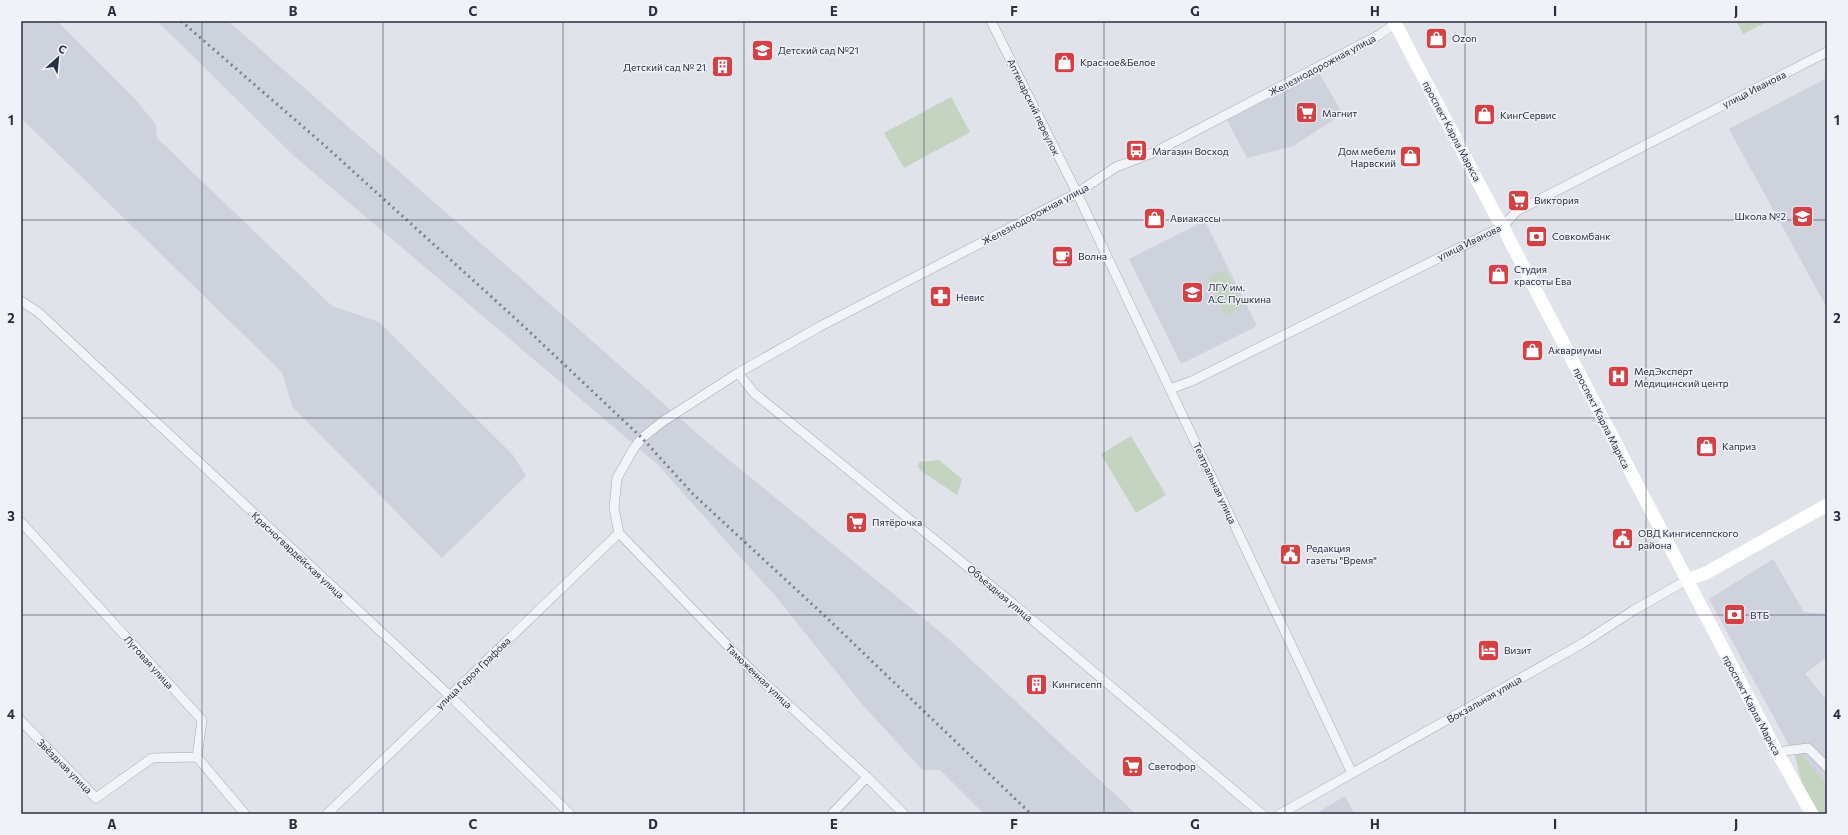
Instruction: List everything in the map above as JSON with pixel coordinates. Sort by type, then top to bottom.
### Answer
[{"type":"main road","name":"проспект Карла Маркса","points":[[1397,22],[1496,216],[1505,224],[1812,814]]},
{"type":"main road","points":[[1689,579],[1706,573],[1827,505]]},
{"type":"main road","points":[[1780,752],[1816,814]]},
{"type":"street","name":"Аптекарский переулок","points":[[991,21],[1077,193]]},
{"type":"street","name":"Железнодорожная улица","points":[[619,533],[614,508],[617,478],[634,448],[642,438],[662,422],[738,373],[819,327],[1077,193],[1116,167],[1155,152],[1379,35],[1397,22]]},
{"type":"street","name":"улица Иванова","points":[[1170,389],[1192,381],[1505,224],[1517,211],[1827,52]]},
{"type":"street","name":"Театральная улица","points":[[1077,193],[1352,773]]},
{"type":"street","name":"Красногвардейская улица","points":[[21,301],[38,312],[449,695],[570,814]]},
{"type":"street","name":"Объездная улица","points":[[738,373],[754,393],[1011,602],[1262,814]]},
{"type":"street","name":"Луговая улица","points":[[21,522],[202,720],[197,757]]},
{"type":"street","name":"улица Героя Графова","points":[[327,814],[619,533]]},
{"type":"street","name":"Таможенная улица","points":[[619,533],[756,675],[867,777],[904,814]]},
{"type":"street","name":"Вокзальная улица","points":[[1280,814],[1583,643],[1634,610],[1689,579]]},
{"type":"street","name":"Звёздная улица","points":[[21,721],[96,798],[152,758],[197,757]]},
{"type":"street","points":[[1780,752],[1808,748],[1827,767]]},
{"type":"street","points":[[197,757],[245,814]]},
{"type":"street","points":[[832,814],[867,777]]},
{"type":"shaded area","points":[[21,21],[57,21],[136,100],[156,125],[157,138],[332,306],[379,322],[513,455],[526,476],[442,558],[292,406],[282,372],[21,118]]},
{"type":"shaded area","points":[[157,21],[228,21],[707,442],[950,640],[1136,814],[984,814],[940,770],[922,770],[862,704],[777,598],[657,464],[294,156]]},
{"type":"shaded area","points":[[1319,73],[1343,114],[1293,146],[1247,158],[1227,120]]},
{"type":"shaded area","name":"Школа №2","points":[[1827,78],[1827,308],[1729,129]]},
{"type":"shaded area","name":"ЛГУ им. А.С. Пушкина","points":[[1205,221],[1257,326],[1181,364],[1129,259]]},
{"type":"shaded area","points":[[1773,559],[1804,612],[1827,614],[1827,657],[1805,674],[1827,700],[1827,814],[1805,795],[1795,756],[1709,599]]},
{"type":"shaded area","points":[[1345,796],[1355,814],[1315,814]]},
{"type":"green space","points":[[1736,21],[1769,21],[1743,34]]},
{"type":"green space","points":[[951,97],[970,132],[904,168],[884,133]]},
{"type":"green space","points":[[1226,270],[1243,306],[1225,315],[1208,278]]},
{"type":"green space","points":[[1131,436],[1166,495],[1136,513],[1101,454]]},
{"type":"green space","points":[[939,460],[962,479],[957,495],[921,471],[917,466],[920,462]]},
{"type":"green space","points":[[1801,755],[1827,784],[1827,814],[1816,814],[1805,795],[1795,756]]},
{"type":"railway","points":[[181,21],[323,144],[517,320],[642,438],[694,495],[827,618],[1031,814]]},
{"type":"place","name":"Ozon","points":[[1436,38]]},
{"type":"place","name":"Детский сад №21","points":[[762,50]]},
{"type":"place","name":"Красное&Белое","points":[[1064,62]]},
{"type":"place","name":"Детский сад № 21","points":[[722,67]]},
{"type":"place","name":"Магнит","points":[[1306,113]]},
{"type":"place","name":"КингСервис","points":[[1485,115]]},
{"type":"place","name":"Магазин Восход","points":[[1136,151]]},
{"type":"place","name":"Дом мебели Нарвский","points":[[1411,157]]},
{"type":"place","name":"Виктория","points":[[1518,200]]},
{"type":"place","name":"Школа №2","points":[[1802,216]]},
{"type":"place","name":"Авиакассы","points":[[1154,218]]},
{"type":"place","name":"Совкомбанк","points":[[1536,236]]},
{"type":"place","name":"Волна","points":[[1063,256]]},
{"type":"place","name":"Студия красоты Ева","points":[[1499,275]]},
{"type":"place","name":"ЛГУ им. А.С. Пушкина","points":[[1193,293]]},
{"type":"place","name":"Невис","points":[[941,297]]},
{"type":"place","name":"Аквариумы","points":[[1533,350]]},
{"type":"place","name":"МедЭксперт Медицинский центр","points":[[1618,377]]},
{"type":"place","name":"Каприз","points":[[1707,446]]},
{"type":"place","name":"Пятёрочка","points":[[856,522]]},
{"type":"place","name":"ОВД Кингисеппского района","points":[[1623,539]]},
{"type":"place","name":"Редакция газеты \"Время\"","points":[[1291,554]]},
{"type":"place","name":"ВТБ","points":[[1735,615]]},
{"type":"place","name":"Визит","points":[[1488,650]]},
{"type":"place","name":"Кингисепп","points":[[1036,684]]},
{"type":"place","name":"Светофор","points":[[1132,766]]}]
